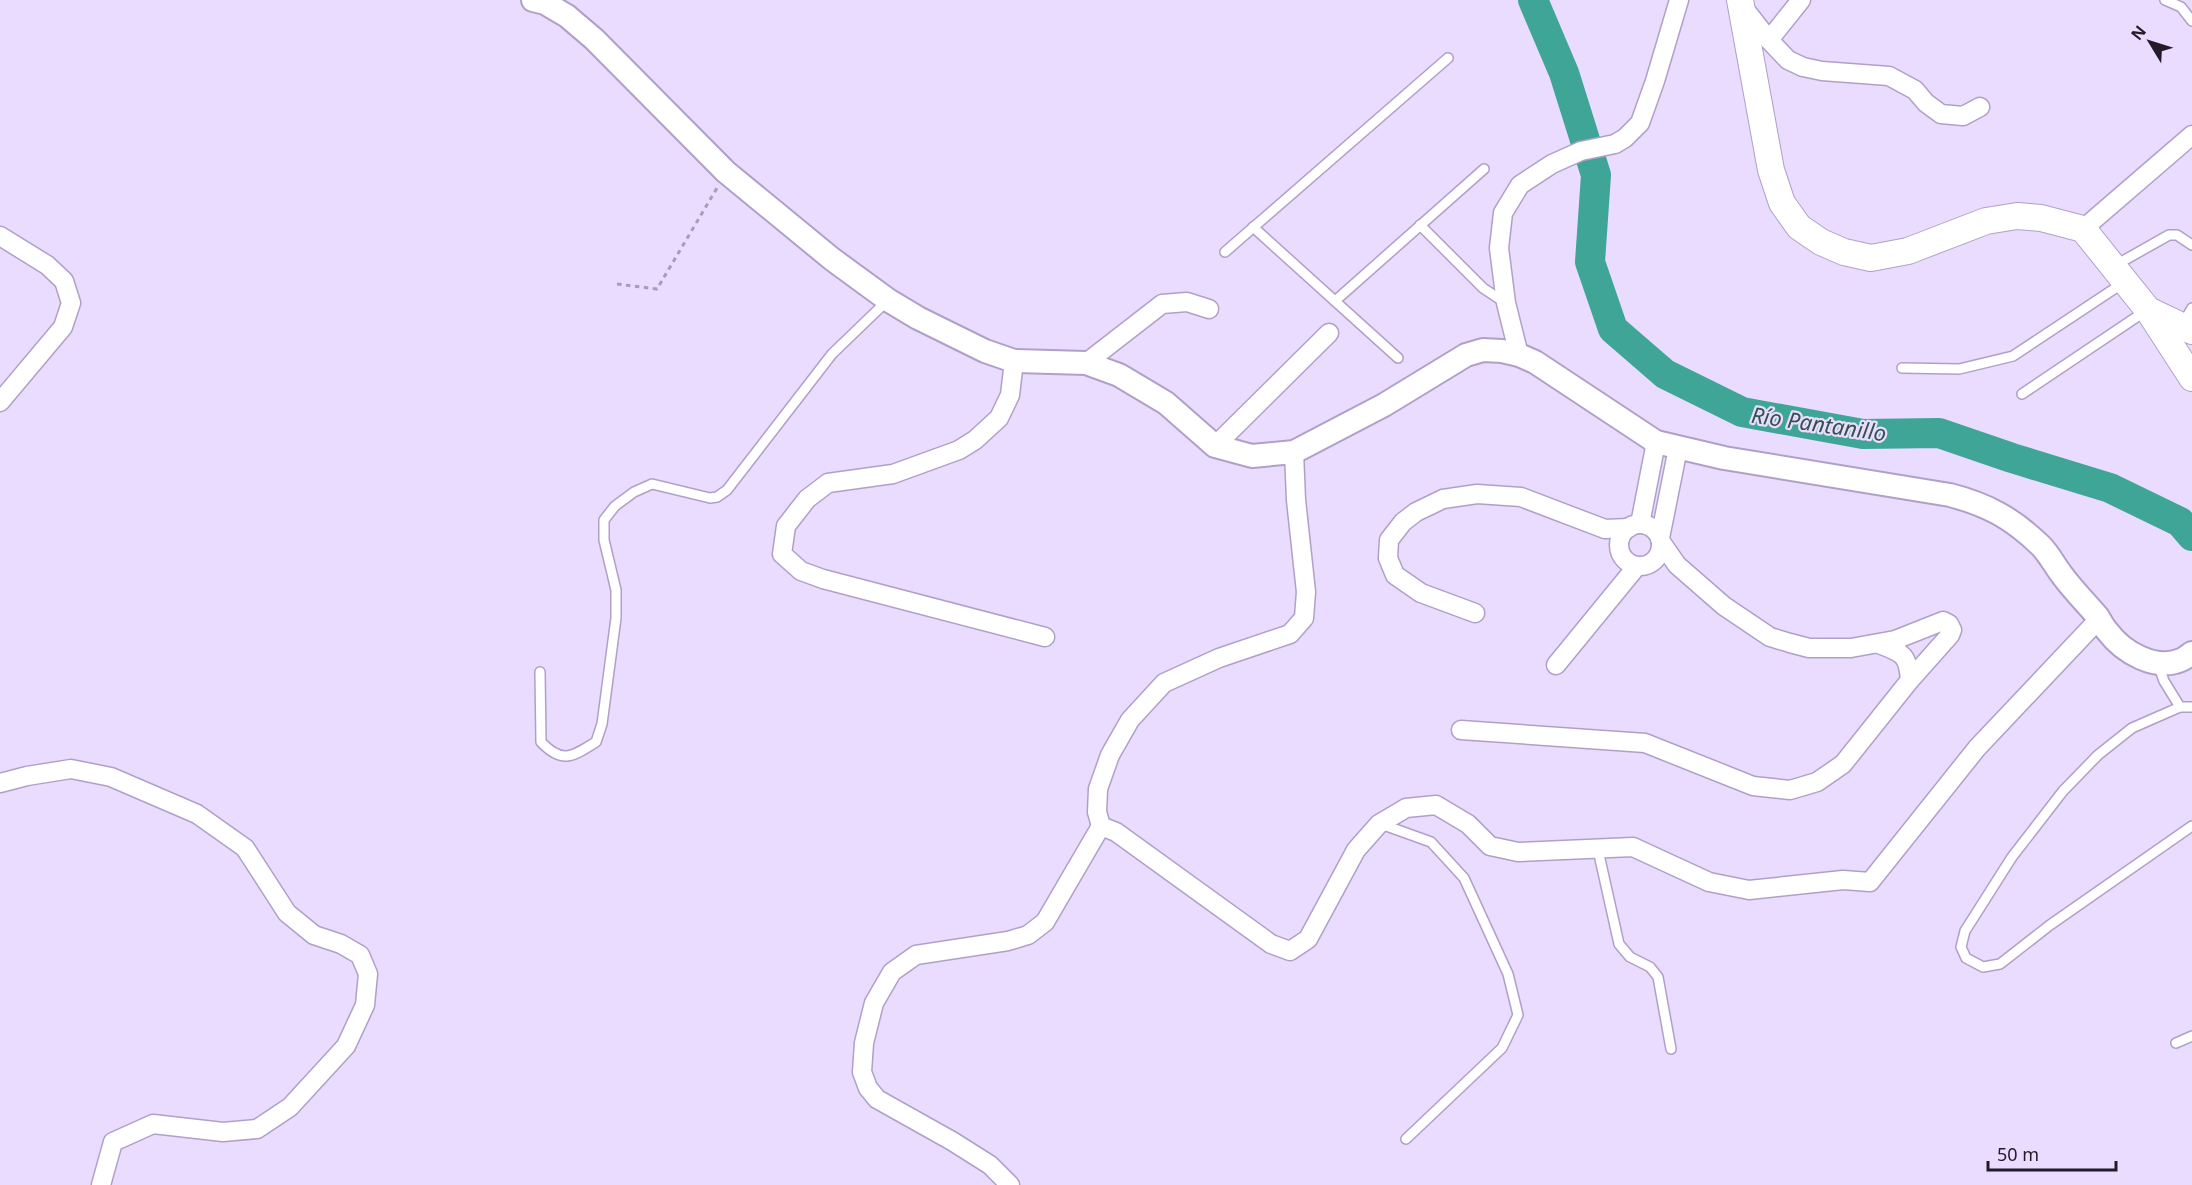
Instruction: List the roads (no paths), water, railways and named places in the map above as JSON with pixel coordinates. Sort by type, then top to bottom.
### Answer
[{"type":"main road","points":[[1741,2],[1772,170],[1782,203],[1799,227],[1821,242],[1844,252],[1871,258],[1908,250],[1986,221],[2017,216],[2041,218],[2083,229],[2148,310],[2192,378]]},
{"type":"main road","points":[[2148,310],[2188,321]]},
{"type":"street","points":[[533,0],[545,3],[567,16],[594,39],[726,172],[832,259],[888,300],[918,318],[985,351],[1014,361],[1086,363],[1119,375],[1166,403],[1215,446],[1252,456],[1294,452],[1384,405],[1466,355],[1483,350],[1519,355],[1535,362],[1656,442],[1724,458],[1950,495],[1986,506],[2006,516],[2043,548],[2062,576],[2109,633],[2127,651],[2141,658],[2158,662],[2180,661],[2192,653]]},
{"type":"street","points":[[1519,355],[1506,303],[1499,248],[1503,213],[1520,185],[1552,164],[1581,151],[1615,144],[1625,138],[1640,123],[1655,81],[1678,0]]},
{"type":"street","points":[[1769,40],[1801,0]]},
{"type":"street","points":[[1741,2],[1769,40],[1788,60],[1803,67],[1822,71],[1889,76],[1915,90],[1926,103],[1941,114],[1963,116],[1980,107]]},
{"type":"street","points":[[2083,229],[2192,135]]},
{"type":"street","points":[[0,236],[47,265],[64,281],[71,303],[63,327],[0,402]]},
{"type":"street","points":[[1086,363],[1162,303],[1187,302],[1209,309]]},
{"type":"street","points":[[1215,446],[1329,333]]},
{"type":"street","points":[[1014,361],[1010,395],[999,418],[975,440],[958,450],[893,474],[828,483],[807,499],[786,526],[782,554],[801,571],[823,579],[1045,637]]},
{"type":"street","points":[[1631,565],[1619,548],[1621,537],[1634,526],[1656,442]]},
{"type":"street","points":[[1556,664],[1631,565],[1657,557],[1678,447]]},
{"type":"street","points":[[1010,1185],[990,1165],[877,1099],[868,1088],[862,1072],[864,1043],[874,1003],[892,972],[916,955],[1008,941],[1028,935],[1045,922],[1101,826],[1097,812],[1098,789],[1110,755],[1130,720],[1164,683],[1219,658],[1290,634],[1304,618],[1306,592],[1296,500],[1294,452]]},
{"type":"street","points":[[1461,730],[1645,743],[1753,786],[1790,790],[1817,782],[1843,764],[1952,630],[1950,624],[1943,621],[1935,622],[1879,644],[1830,649],[1809,648],[1770,637],[1724,606],[1677,565],[1652,528],[1634,526],[1605,529],[1521,497],[1477,494],[1443,499],[1416,512],[1402,522],[1389,540],[1388,558],[1395,575],[1421,593],[1474,613]]},
{"type":"street","points":[[1605,529],[1631,565]]},
{"type":"street","points":[[1631,565],[1677,565]]},
{"type":"street","points":[[1101,826],[1116,832],[1271,944],[1290,951],[1308,939],[1356,850],[1379,824],[1406,808],[1436,806],[1468,824],[1490,846],[1518,852],[1633,847],[1709,882],[1749,890],[1843,880],[1870,882],[1977,748],[2099,619]]},
{"type":"street","points":[[1879,644],[1905,656],[1909,665],[1910,680]]},
{"type":"street","points":[[0,783],[71,769],[111,777],[197,813],[244,848],[288,913],[314,935],[341,944],[360,955],[368,974],[365,1005],[346,1046],[290,1107],[257,1129],[223,1132],[153,1124],[113,1142],[101,1185]]},
{"type":"lane","points":[[2165,0],[2181,7],[2192,21]]},
{"type":"lane","points":[[1225,252],[1448,58]]},
{"type":"lane","points":[[1335,302],[1484,169]]},
{"type":"lane","points":[[1420,225],[1483,288],[1506,303]]},
{"type":"lane","points":[[1253,227],[1398,358]]},
{"type":"lane","points":[[1902,368],[1959,369],[2013,356],[2169,235],[2177,235],[2192,245]]},
{"type":"lane","points":[[540,672],[541,742],[552,753],[560,756],[577,754],[596,742],[602,724],[616,618],[616,590],[604,540],[604,520],[615,506],[634,492],[652,484],[710,498],[717,497],[727,490],[832,354],[888,300]]},
{"type":"lane","points":[[2022,394],[2148,310]]},
{"type":"lane","points":[[2158,662],[2164,681],[2180,707]]},
{"type":"lane","points":[[2192,707],[2180,707],[2132,728],[2098,755],[2063,791],[2012,857],[1965,931],[1961,947],[1966,958],[1983,967],[2000,964],[2050,925],[2192,826]]},
{"type":"lane","points":[[1379,824],[1431,842],[1464,878],[1508,974],[1518,1015],[1502,1048],[1406,1139]]},
{"type":"lane","points":[[1598,850],[1619,944],[1630,957],[1650,967],[1658,977],[1671,1049]]},
{"type":"lane","points":[[2176,1043],[2192,1036]]},
{"type":"waterway","name":"Río Pantanillo","points":[[1533,0],[1564,73],[1596,175],[1590,262],[1613,329],[1665,374],[1742,412],[1863,434],[1939,433],[2110,488],[2180,522],[2192,536]]}]
